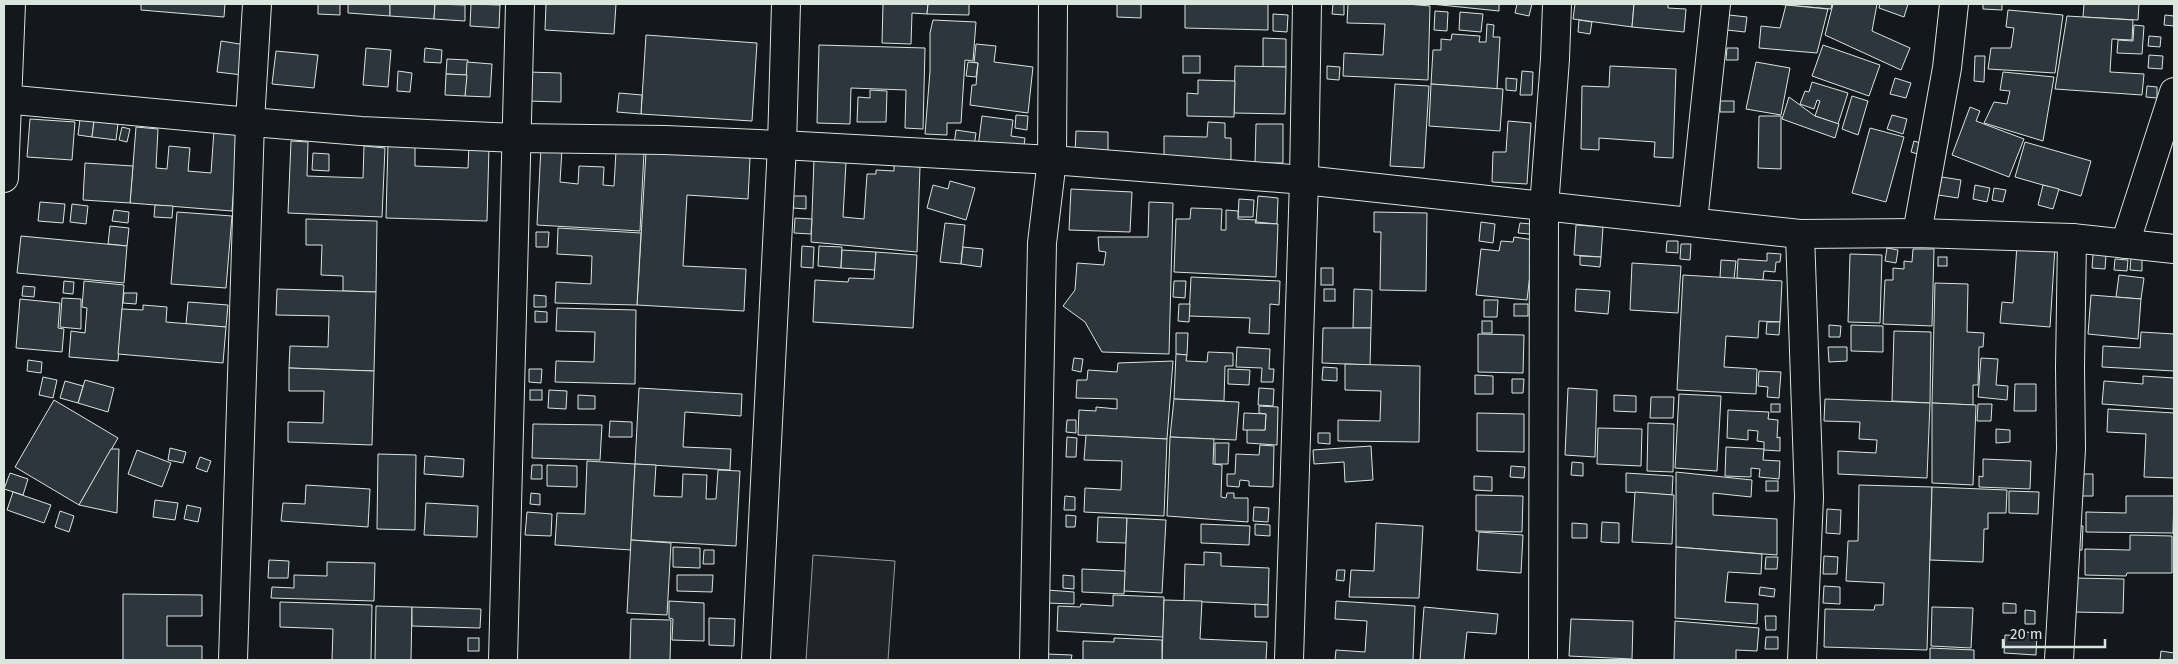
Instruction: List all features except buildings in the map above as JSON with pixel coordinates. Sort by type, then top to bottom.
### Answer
[{"type":"street","points":[[4,178],[11,4]]},
{"type":"street","points":[[233,660],[250,122],[256,4]]},
{"type":"street","points":[[503,660],[520,4]]},
{"type":"street","points":[[756,660],[782,145],[786,4]]},
{"type":"street","points":[[1034,660],[1042,243],[1052,160],[1053,4]]},
{"type":"street","points":[[1289,660],[1304,180],[1307,4]]},
{"type":"street","points":[[1543,660],[1544,207],[1555,59],[1557,4]]},
{"type":"street","points":[[1693,221],[1716,4]]},
{"type":"street","points":[[1917,233],[1947,68],[1954,4]]},
{"type":"street","points":[[2125,244],[2174,92]]},
{"type":"street","points":[[6,99],[250,122],[516,138],[665,140],[1052,160],[1304,180],[1617,216],[1693,221],[1800,234],[1917,233],[2072,238],[2174,248]]},
{"type":"street","points":[[1800,234],[1809,497],[1802,660]]},
{"type":"street","points":[[2059,660],[2071,450],[2072,238]]},
{"type":"shaded area","points":[[813,555],[895,561],[888,660],[806,660]]}]
